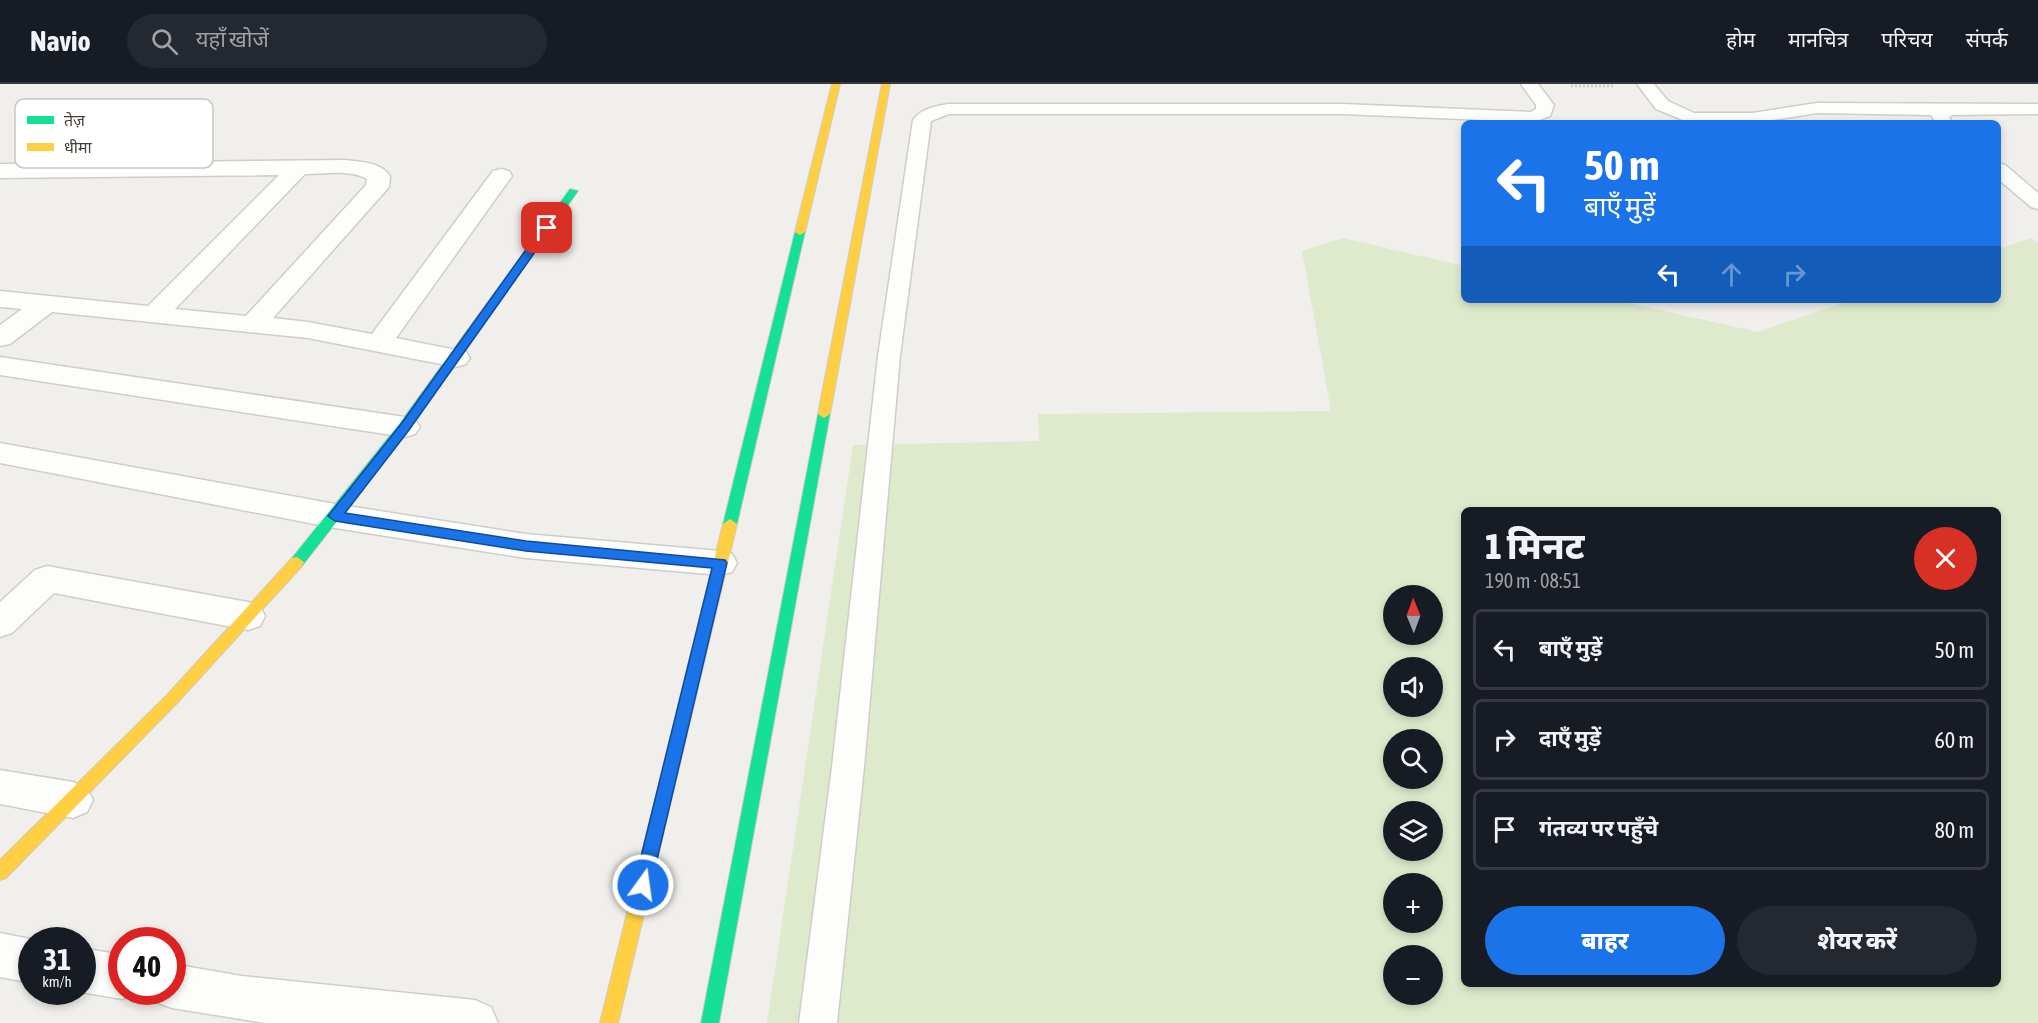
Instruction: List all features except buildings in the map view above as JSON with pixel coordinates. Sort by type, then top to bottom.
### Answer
[{"type":"street","points":[[609,1023],[836,84]]},
{"type":"street","points":[[710,1023],[886,84]]},
{"type":"street","points":[[154,315],[299,167]]},
{"type":"street","points":[[0,171],[345,167],[366,169],[379,176],[377,187],[252,325]]},
{"type":"street","points":[[379,344],[501,176]]},
{"type":"street","points":[[0,872],[187,684],[335,516],[456,358],[573,190]]},
{"type":"street","points":[[0,299],[308,330],[456,358]]},
{"type":"street","points":[[0,338],[46,304]]},
{"type":"street","points":[[0,366],[405,427]]},
{"type":"street","points":[[0,453],[335,516],[526,546],[720,563]]},
{"type":"street","points":[[0,623],[47,579],[248,616]]},
{"type":"street","points":[[0,787],[73,800]]},
{"type":"street","points":[[0,956],[18,959]]},
{"type":"street","points":[[186,992],[234,1011],[476,1023]]},
{"type":"lane","points":[[818,1023],[848,767],[890,356],[922,120],[926,115],[948,109],[1343,109],[1534,117],[1545,112],[1545,105],[1529,84]]},
{"type":"lane","points":[[1645,84],[1662,105],[1690,118],[1752,118],[1817,108],[1946,117],[2038,109]]},
{"type":"lane","points":[[2001,172],[2038,204]]},
{"type":"green space","points":[[1343,238],[1461,265],[1461,303],[1629,303],[1758,332],[1842,303],[2001,303],[2001,248],[2032,238],[2038,243],[2038,1023],[767,1023],[853,445],[1039,441],[1038,414],[1331,411],[1302,251]]},
{"type":"traffic: fast","points":[[297,562],[404,426],[573,191]]},
{"type":"traffic: fast","points":[[730,524],[800,232]]},
{"type":"traffic: fast","points":[[710,1023],[824,414]]},
{"type":"traffic: slow","points":[[800,232],[836,84]]},
{"type":"traffic: slow","points":[[824,414],[886,84]]},
{"type":"traffic: slow","points":[[609,1023],[730,524]]},
{"type":"traffic: slow","points":[[0,872],[172,699],[297,562]]},
{"type":"route","points":[[547,228],[456,358],[335,516],[526,546],[720,563],[643,885]]}]
